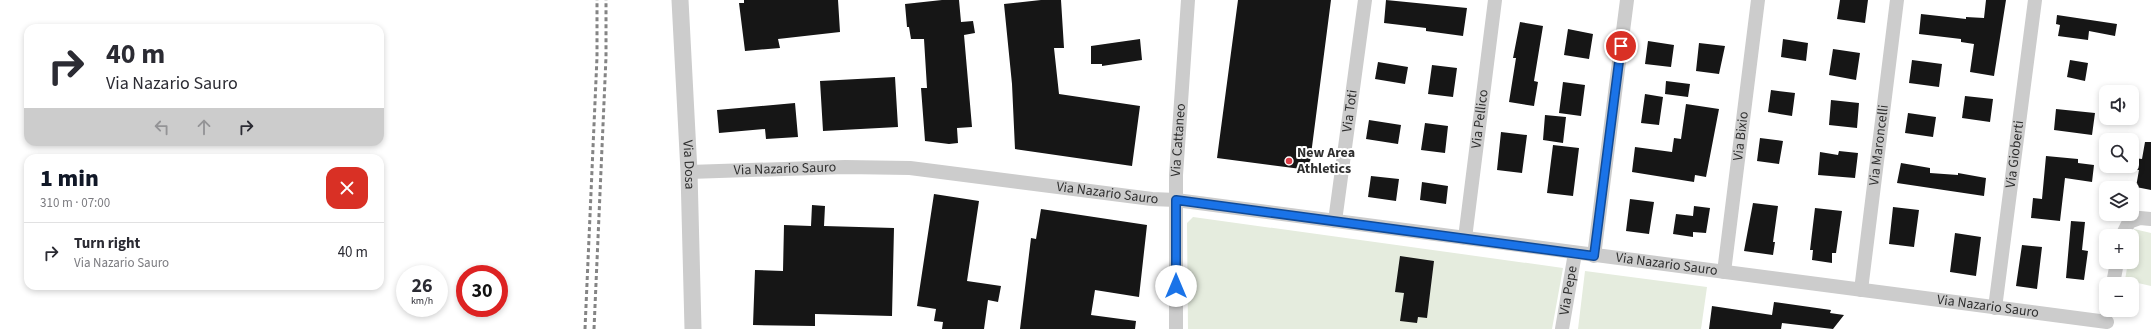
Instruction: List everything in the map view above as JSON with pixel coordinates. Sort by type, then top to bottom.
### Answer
[{"type":"street","name":"Via Dosa","points":[[680,0],[689,172],[693,329]]},
{"type":"street","name":"Via Cattaneo","points":[[1176,329],[1176,200],[1188,0]]},
{"type":"street","name":"Via Toti","points":[[1335,221],[1365,0]]},
{"type":"street","name":"Via Pellico","points":[[1465,238],[1495,0]]},
{"type":"street","name":"Via Pepe","points":[[1594,256],[1627,0]]},
{"type":"street","name":"Via Bixio","points":[[1724,272],[1758,0]]},
{"type":"street","name":"Via Maroncelli","points":[[1861,290],[1897,0]]},
{"type":"street","name":"Via Gioberti","points":[[1994,308],[2035,0]]},
{"type":"street","name":"Via Nazario Sauro","points":[[689,172],[845,167],[910,168],[1152,199],[1176,200],[1994,308],[2107,320]]},
{"type":"street","points":[[2126,229],[2129,222],[2140,218],[2151,219]]},
{"type":"street","name":"Via Pepe","points":[[1562,329],[1574,253]]},
{"type":"shaded area","points":[[1193,217],[1563,268],[1552,329],[1188,329],[1187,223]]},
{"type":"shaded area","points":[[2139,230],[2151,233],[2151,286],[2139,283],[2139,277],[2126,277],[2127,269],[2139,269]]},
{"type":"shaded area","points":[[1585,271],[1707,287],[1701,329],[1578,329]]},
{"type":"building","points":[[744,0],[838,0],[840,32],[778,39],[780,48],[745,51],[739,3],[744,3]]},
{"type":"building","points":[[942,0],[959,0],[961,22],[973,21],[975,33],[964,35],[972,127],[957,128],[958,143],[949,144],[925,141],[921,88],[927,88],[924,39],[911,39],[909,27],[907,27],[905,4]]},
{"type":"building","points":[[1041,0],[1061,0],[1064,48],[1054,48],[1059,94],[1140,106],[1132,166],[1015,149],[1012,84],[1004,4]]},
{"type":"building","points":[[1238,0],[1331,0],[1309,170],[1217,158]]},
{"type":"building","points":[[1386,0],[1467,8],[1463,36],[1426,31],[1426,28],[1384,23]]},
{"type":"building","points":[[1840,0],[1868,0],[1865,23],[1837,19]]},
{"type":"building","points":[[1986,0],[2006,0],[1994,76],[1970,72],[1974,44],[1961,42],[1961,39],[1919,34],[1921,14],[1966,19],[1966,17],[1984,18]]},
{"type":"building","points":[[2057,15],[2117,24],[2115,36],[2089,31],[2088,40],[2058,36],[2060,25],[2056,24]]},
{"type":"building","points":[[1520,22],[1543,26],[1534,81],[1538,82],[1534,106],[1509,102],[1516,58],[1513,58]]},
{"type":"building","points":[[1568,29],[1593,34],[1589,59],[1564,55]]},
{"type":"building","points":[[1140,39],[1142,60],[1102,66],[1102,64],[1091,64],[1091,46]]},
{"type":"building","points":[[1783,39],[1808,43],[1806,61],[1781,57]]},
{"type":"building","points":[[1648,41],[1674,45],[1671,67],[1645,64]]},
{"type":"building","points":[[1699,43],[1725,46],[1719,74],[1696,71]]},
{"type":"building","points":[[1833,49],[1860,53],[1856,80],[1829,75]]},
{"type":"building","points":[[1912,60],[1942,64],[1939,87],[1909,83]]},
{"type":"building","points":[[2070,60],[2088,63],[2085,81],[2067,77]]},
{"type":"building","points":[[1378,62],[1408,67],[1405,84],[1375,79]]},
{"type":"building","points":[[1432,65],[1457,68],[1453,97],[1428,94]]},
{"type":"building","points":[[895,77],[898,127],[823,131],[820,81]]},
{"type":"building","points":[[1666,81],[1690,84],[1688,97],[1665,94]]},
{"type":"building","points":[[1563,82],[1585,85],[1581,116],[1559,113]]},
{"type":"building","points":[[1771,90],[1795,93],[1792,116],[1768,112]]},
{"type":"building","points":[[1645,94],[1663,97],[1659,125],[1641,123]]},
{"type":"building","points":[[1965,96],[1993,99],[1990,122],[1962,118]]},
{"type":"building","points":[[1831,100],[1859,103],[1857,128],[1829,125]]},
{"type":"building","points":[[795,103],[798,137],[766,139],[765,129],[719,133],[717,110]]},
{"type":"building","points":[[1686,104],[1719,109],[1706,177],[1695,175],[1694,182],[1632,172],[1635,147],[1672,152],[1674,138],[1681,139]]},
{"type":"building","points":[[2056,109],[2095,113],[2092,135],[2054,130]]},
{"type":"building","points":[[1908,113],[1936,117],[1933,137],[1905,133]]},
{"type":"building","points":[[1545,115],[1566,117],[1563,143],[1543,140]]},
{"type":"building","points":[[1369,120],[1401,125],[1398,144],[1366,139]]},
{"type":"building","points":[[1425,123],[1448,126],[1445,153],[1421,150]]},
{"type":"building","points":[[1501,132],[1527,135],[1522,173],[1497,170]]},
{"type":"building","points":[[1760,138],[1783,141],[1779,164],[1757,161]]},
{"type":"building","points":[[2145,142],[2151,142],[2151,190],[2139,188],[2139,181],[2137,181],[2139,173],[2139,159],[2142,159]]},
{"type":"building","points":[[1553,145],[1579,148],[1573,196],[1547,193]]},
{"type":"building","points":[[1839,151],[1858,153],[1855,178],[1818,175],[1820,152],[1838,155]]},
{"type":"building","points":[[2046,156],[2078,159],[2078,163],[2094,165],[2092,182],[2065,178],[2060,221],[2031,218],[2033,198],[2042,199]]},
{"type":"building","points":[[1901,163],[1930,168],[1930,173],[1958,175],[1958,173],[1986,178],[1984,196],[1897,183]]},
{"type":"building","points":[[1371,176],[1399,179],[1396,201],[1368,197]]},
{"type":"building","points":[[1422,182],[1448,186],[1446,204],[1420,200]]},
{"type":"building","points":[[934,194],[979,201],[967,281],[1001,286],[998,302],[988,300],[984,329],[942,329],[943,322],[934,321],[936,309],[917,306]]},
{"type":"building","points":[[1630,199],[1654,202],[1649,234],[1626,231]]},
{"type":"building","points":[[1753,203],[1778,206],[1773,242],[1775,242],[1773,255],[1744,251]]},
{"type":"building","points":[[812,205],[825,206],[824,226],[894,228],[892,316],[815,314],[815,326],[753,325],[755,270],[783,271],[784,225],[811,226]]},
{"type":"building","points":[[1694,206],[1710,208],[1706,233],[1693,232],[1693,237],[1673,234],[1676,214],[1693,216]]},
{"type":"building","points":[[1893,207],[1919,210],[1914,247],[1889,244]]},
{"type":"building","points":[[1815,208],[1842,211],[1836,253],[1832,253],[1832,263],[1812,260],[1813,250],[1810,250]]},
{"type":"building","points":[[1041,209],[1147,225],[1139,297],[1095,290],[1091,315],[1136,321],[1135,329],[1020,329],[1031,238],[1036,239]]},
{"type":"building","points":[[2071,221],[2085,222],[2082,250],[2088,251],[2084,280],[2066,278]]},
{"type":"building","points":[[1955,233],[1981,237],[1976,276],[1950,272]]},
{"type":"building","points":[[2022,245],[2042,247],[2037,289],[2016,286]]},
{"type":"building","points":[[1400,256],[1434,261],[1427,318],[1418,317],[1417,323],[1400,321],[1404,293],[1395,292]]},
{"type":"building","points":[[1774,302],[1831,310],[1830,313],[1844,315],[1833,329],[1782,323],[1781,329],[1709,329],[1712,306],[1772,315]]},
{"type":"railway","points":[[585,329],[597,57],[597,0]]},
{"type":"railway","points":[[594,329],[606,57],[606,0]]},
{"type":"place","name":"New Area Athletics","points":[[1289,161]]},
{"type":"route","points":[[1176,286],[1176,200],[1594,256],[1621,46]]}]
